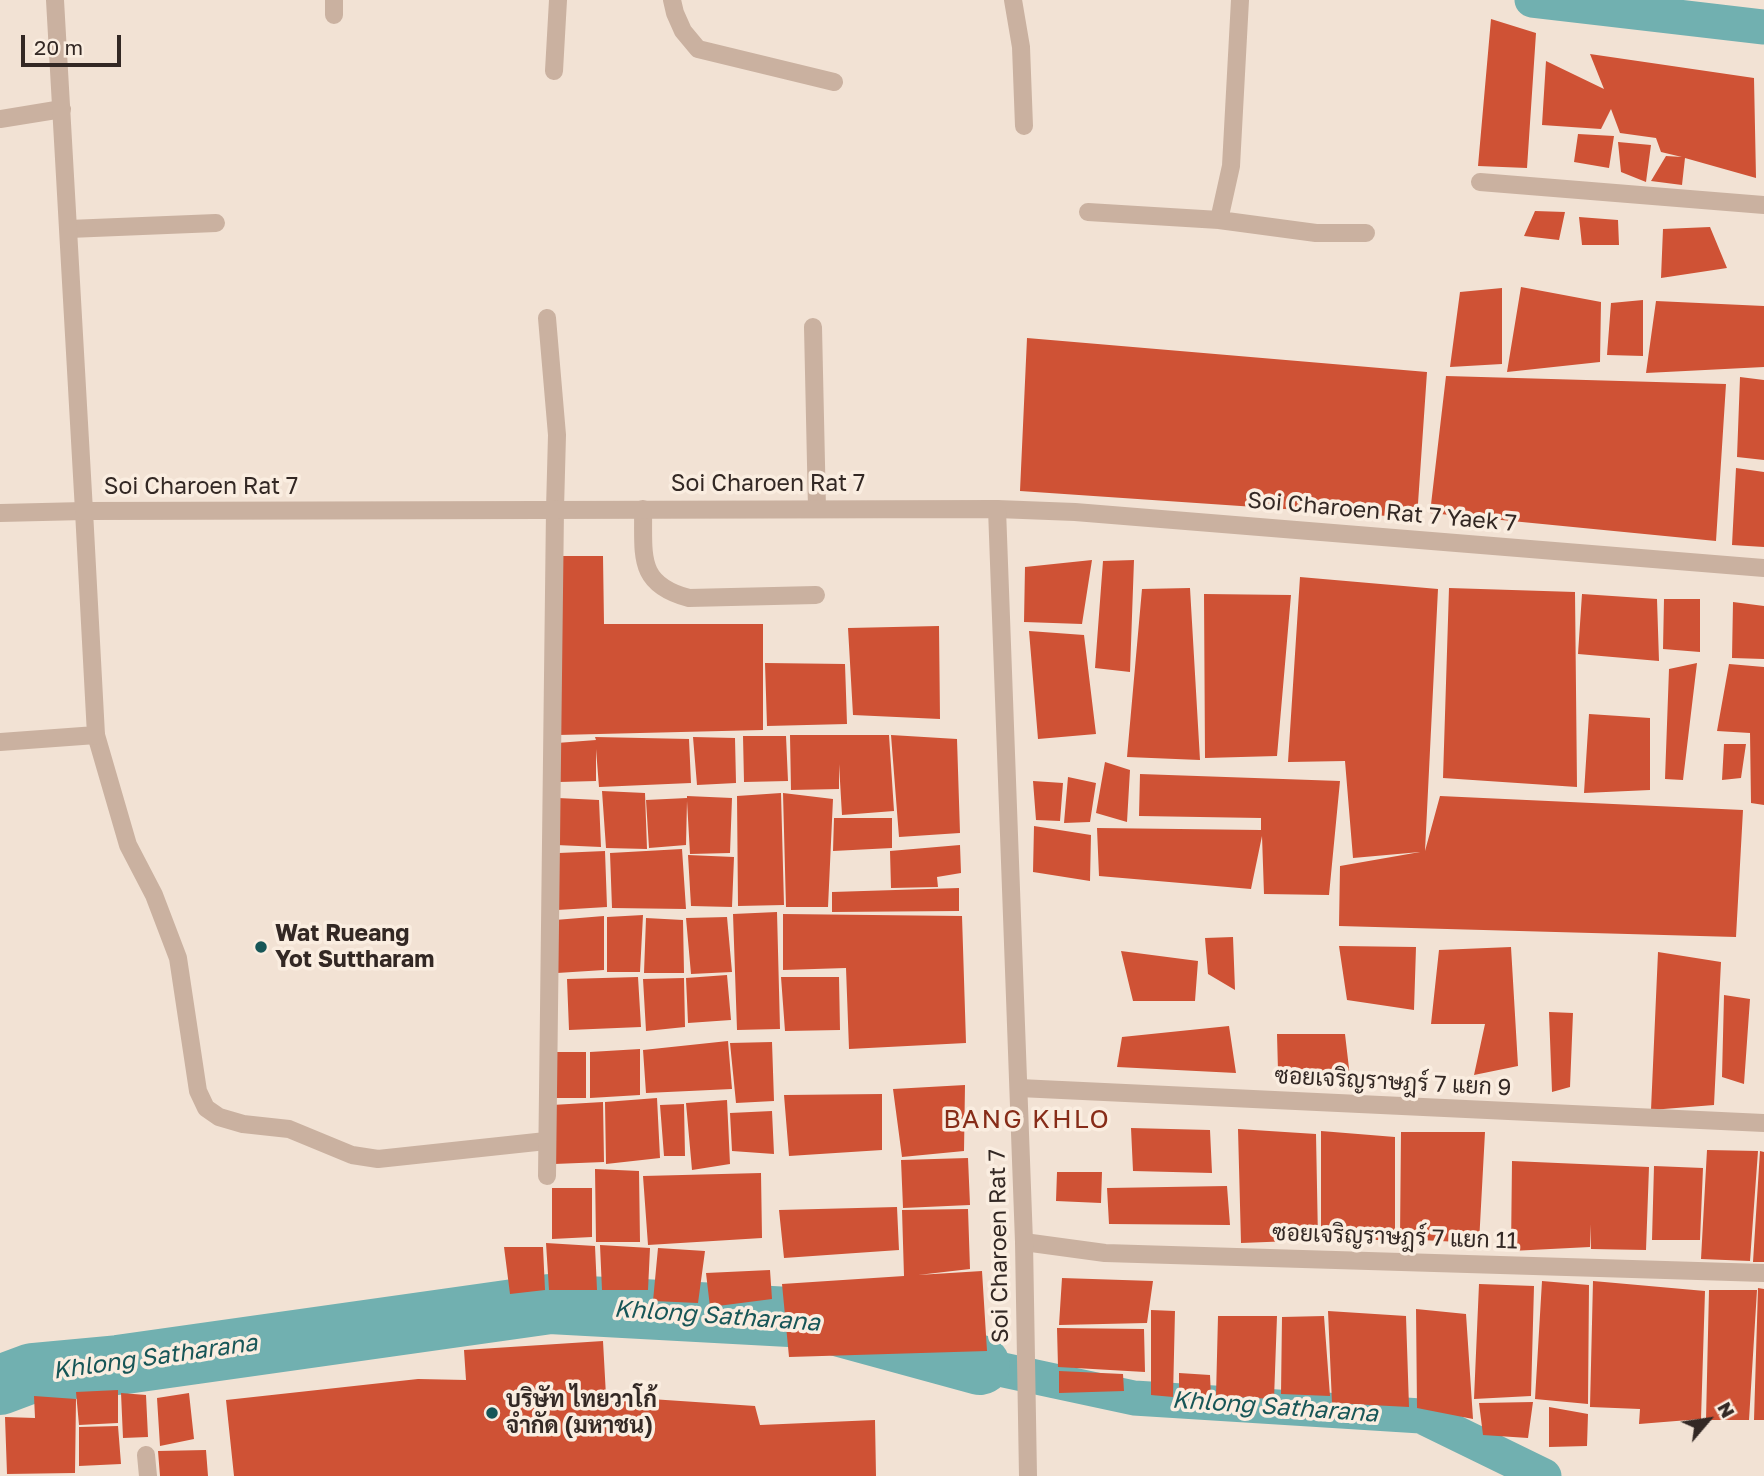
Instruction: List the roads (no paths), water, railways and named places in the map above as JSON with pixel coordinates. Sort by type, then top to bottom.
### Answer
[{"type":"street","name":"Soi Charoen Rat 7","points":[[54,0],[84,512],[997,509],[1024,1242],[1028,1476]]},
{"type":"street","points":[[554,71],[558,0]]},
{"type":"street","points":[[672,0],[684,31],[698,49],[834,82]]},
{"type":"street","points":[[1013,0],[1021,47],[1024,126]]},
{"type":"street","points":[[1219,220],[1231,166],[1240,4]]},
{"type":"street","points":[[0,119],[62,109]]},
{"type":"street","points":[[1480,182],[1764,205]]},
{"type":"street","points":[[1088,212],[1219,220],[1316,233],[1366,233]]},
{"type":"street","points":[[69,229],[216,223]]},
{"type":"street","points":[[547,317],[557,435],[547,1176]]},
{"type":"street","points":[[813,327],[817,509]]},
{"type":"street","points":[[643,509],[644,560],[654,581],[669,593],[689,598],[816,595]]},
{"type":"street","name":"Soi Charoen Rat 7 Yaek 7","points":[[997,509],[1075,512],[1764,568]]},
{"type":"street","points":[[0,513],[84,512],[96,735],[128,845],[154,895],[178,958],[198,1091],[206,1108],[219,1117],[243,1124],[289,1129],[352,1155],[378,1160],[546,1141]]},
{"type":"street","points":[[0,742],[96,735]]},
{"type":"street","name":"ซอยเจริญราษฎร์ 7 แยก 9","points":[[1019,1088],[1764,1123]]},
{"type":"street","name":"ซอยเจริญราษฎร์ 7 แยก 11","points":[[1024,1242],[1105,1253],[1764,1273]]},
{"type":"street","points":[[146,1455],[148,1476]]},
{"type":"waterway","points":[[1532,0],[1764,27]]},
{"type":"waterway","name":"Khlong Satharana","points":[[0,1385],[32,1373],[118,1365],[550,1304],[808,1318],[980,1365]]},
{"type":"waterway","name":"Khlong Satharana","points":[[980,1365],[1134,1398],[1421,1416],[1544,1476]]},
{"type":"place","name":"Wat Rueang Yot Suttharam","points":[[261,947]]},
{"type":"place","name":"บริษัท ไทยวาโก้ จำกัด (มหาชน)","points":[[492,1413]]},
{"type":"district","name":"BANG KHLO","points":[[1027,1120]]}]
